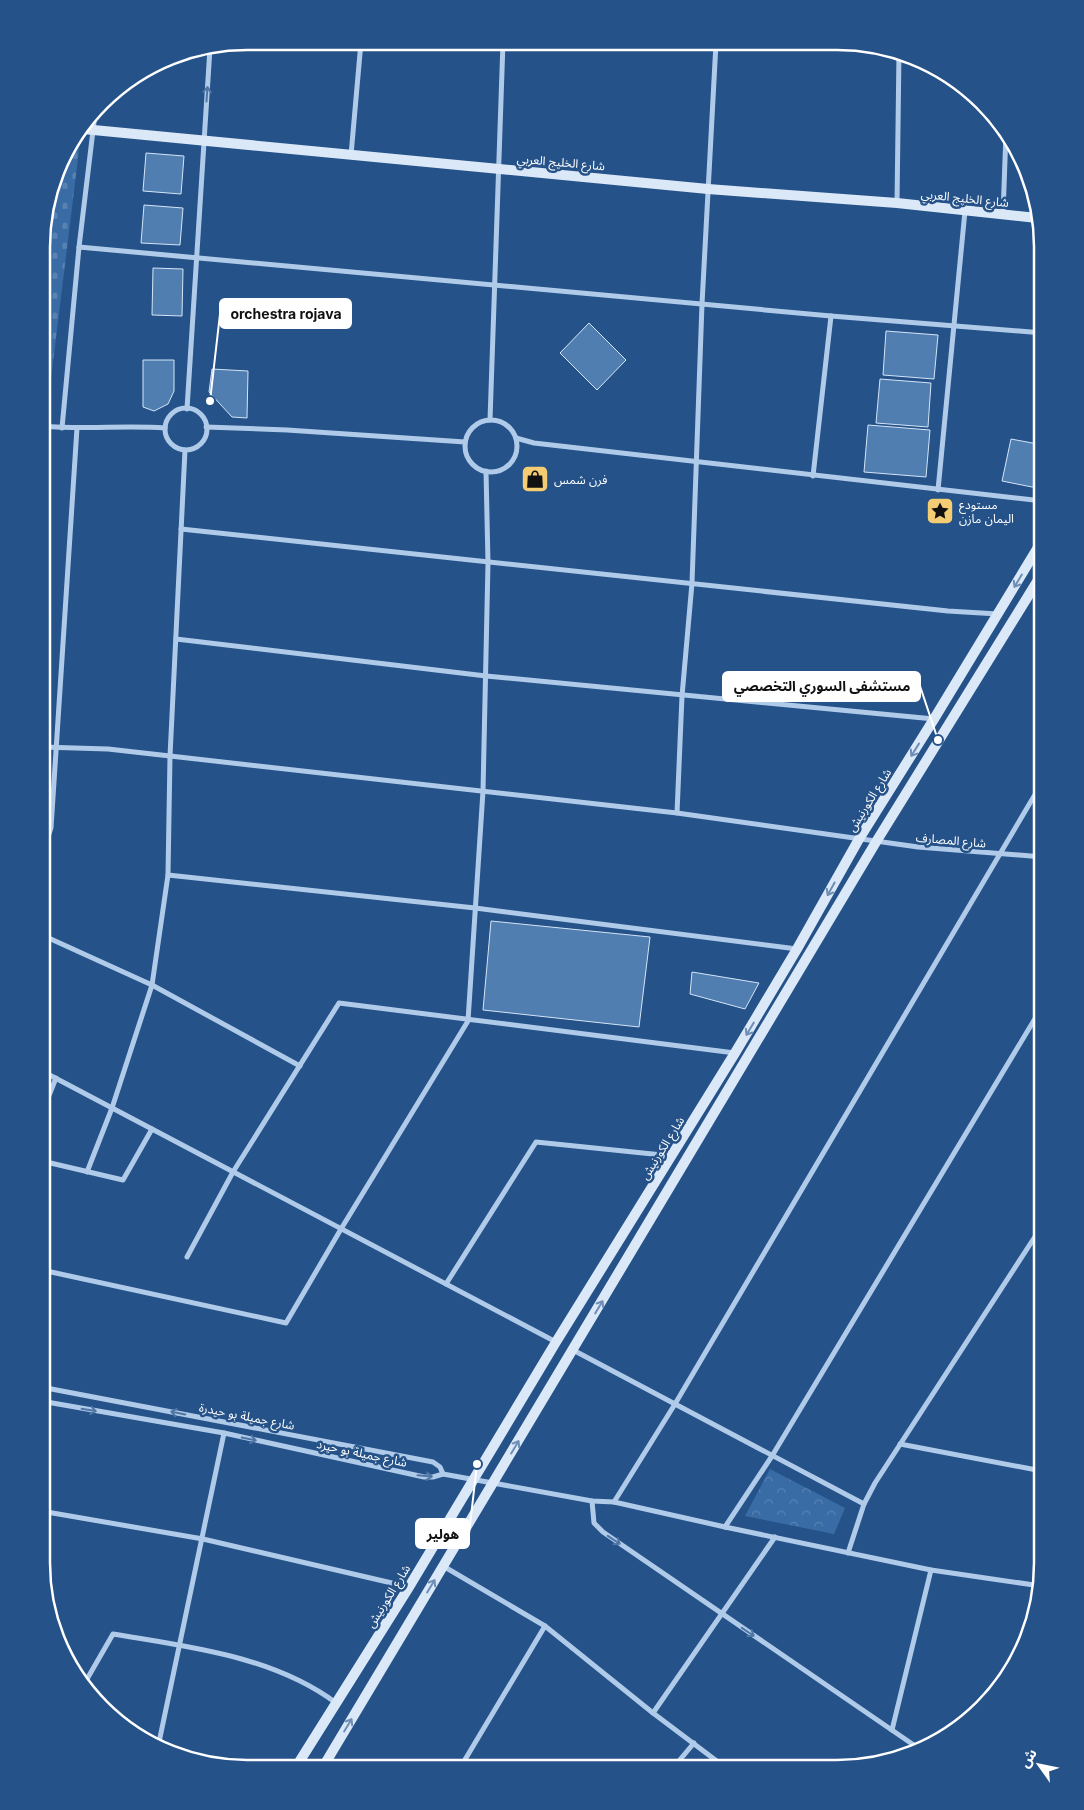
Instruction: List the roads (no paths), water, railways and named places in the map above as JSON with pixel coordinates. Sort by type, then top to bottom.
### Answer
[{"type":"street","points":[[351,154],[360,50]]},
{"type":"street","points":[[490,420],[503,50]]},
{"type":"street","points":[[677,812],[682,696],[692,583],[698,462],[702,304],[716,50]]},
{"type":"street","points":[[187,409],[210,54]]},
{"type":"street","points":[[897,203],[898,59]]},
{"type":"street","points":[[62,428],[94,123]]},
{"type":"street","name":"شارع الخليج العربي","points":[[89,130],[708,189],[897,203],[1031,218]]},
{"type":"street","points":[[1002,215],[1005,144]]},
{"type":"street","points":[[938,490],[965,211]]},
{"type":"street","points":[[80,247],[831,316],[1034,332]]},
{"type":"street","points":[[813,476],[831,316]]},
{"type":"street","points":[[187,409],[196,411],[201,415],[206,427],[206,433],[200,444],[194,448],[185,450],[176,447],[167,438],[166,428],[168,419],[177,410],[187,409]]},
{"type":"street","points":[[490,420],[500,422],[507,425],[516,438],[515,456],[503,468],[495,471],[486,471],[478,468],[468,457],[465,442],[472,428],[478,423],[490,420]]},
{"type":"street","points":[[50,427],[77,428],[133,426],[166,428]]},
{"type":"street","points":[[206,427],[287,430],[465,442]]},
{"type":"street","points":[[50,828],[77,428]]},
{"type":"street","points":[[516,438],[534,443],[1034,500]]},
{"type":"street","points":[[87,1172],[112,1108],[152,985],[168,875],[170,756],[185,450]]},
{"type":"street","points":[[50,1272],[286,1323],[468,1021],[483,791],[488,562],[486,471]]},
{"type":"street","points":[[181,528],[938,610],[998,614]]},
{"type":"street","name":"شارع الكورنيش","points":[[300,1760],[409,1587],[556,1342],[736,1053],[859,840],[1034,554]]},
{"type":"street","points":[[327,1760],[876,842],[1034,587]]},
{"type":"street","points":[[176,640],[486,676],[934,719]]},
{"type":"street","name":"شارع المصارف","points":[[50,748],[108,749],[677,812],[876,842],[1034,856]]},
{"type":"street","points":[[614,1502],[675,1404],[1034,796]]},
{"type":"street","points":[[168,875],[475,908],[797,950]]},
{"type":"street","points":[[50,939],[152,985],[300,1066]]},
{"type":"street","points":[[187,1257],[234,1172],[339,1003],[468,1021],[736,1053]]},
{"type":"street","points":[[725,1527],[772,1456],[1034,1020]]},
{"type":"street","points":[[50,1075],[556,1342]]},
{"type":"street","points":[[50,1093],[56,1078]]},
{"type":"street","points":[[50,1163],[123,1180],[152,1129]]},
{"type":"street","points":[[446,1284],[536,1142],[672,1156]]},
{"type":"street","points":[[848,1553],[864,1504],[875,1483],[1034,1238]]},
{"type":"street","points":[[573,1350],[864,1504]]},
{"type":"street","name":"شارع جميلة بو حيدرة","points":[[50,1389],[433,1462],[440,1466],[443,1474]]},
{"type":"street","name":"شارع جميلة بو حيرد","points":[[50,1403],[224,1433],[424,1477],[443,1474]]},
{"type":"street","points":[[160,1740],[224,1433]]},
{"type":"street","points":[[900,1444],[1034,1469]]},
{"type":"street","points":[[443,1474],[592,1501],[614,1502],[931,1570],[1033,1585]]},
{"type":"street","points":[[592,1501],[594,1523],[603,1532],[913,1745]]},
{"type":"street","points":[[50,1513],[203,1539],[409,1587]]},
{"type":"street","points":[[653,1713],[775,1538]]},
{"type":"street","points":[[443,1566],[545,1626],[653,1713],[716,1760]]},
{"type":"street","points":[[892,1730],[931,1570]]},
{"type":"street","points":[[465,1760],[545,1626]]},
{"type":"street","points":[[87,1678],[113,1634],[258,1663],[318,1689],[336,1703]]},
{"type":"street","points":[[680,1760],[694,1743]]},
{"type":"place","name":"orchestra rojava","points":[[210,401]]},
{"type":"place","name":"فرن شمس","points":[[535,479]]},
{"type":"place","name":"مستودع اليمان مازن","points":[[940,511]]},
{"type":"place","name":"مستشفى السوري التخصصي","points":[[938,740]]},
{"type":"place","name":"هولير","points":[[477,1464]]}]
